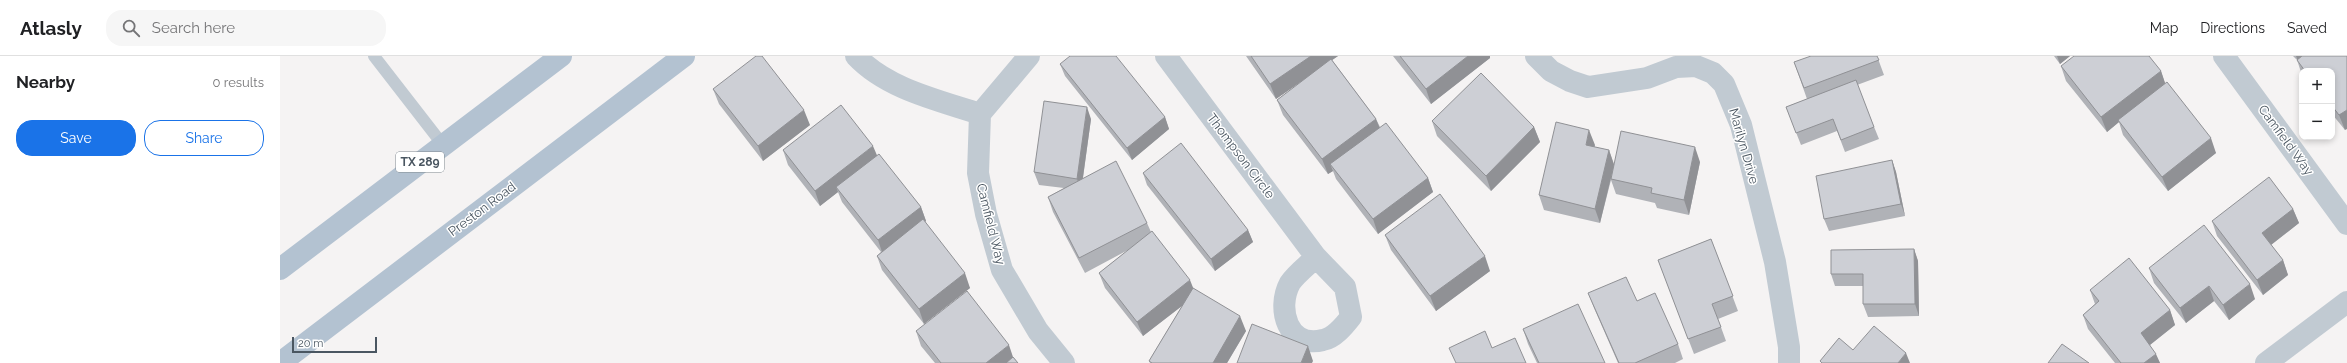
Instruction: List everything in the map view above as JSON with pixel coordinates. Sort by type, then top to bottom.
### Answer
[{"type":"main road","name":"TX 289","points":[[280,269],[561,56]]},
{"type":"main road","name":"Preston Road","points":[[280,363],[684,56]]},
{"type":"street","points":[[856,56],[863,63],[902,87],[980,114],[1029,56]]},
{"type":"street","name":"Thompson Circle","points":[[1166,56],[1316,257]]},
{"type":"street","name":"Marilyn Drive","points":[[1536,56],[1551,71],[1570,81],[1588,87],[1647,78],[1676,67],[1696,66],[1714,73],[1724,84],[1741,126],[1775,262],[1789,347],[1789,363]]},
{"type":"street","name":"Camfield Way","points":[[2224,56],[2347,224]]},
{"type":"street","name":"Camfield Way","points":[[980,114],[978,173],[986,214],[1002,270],[1038,330],[1064,363]]},
{"type":"street","points":[[2266,363],[2347,302]]},
{"type":"lane","points":[[374,56],[443,145]]},
{"type":"building","points":[[756,56],[762,56],[804,110],[758,146],[713,89]]},
{"type":"building","points":[[1070,56],[1116,56],[1165,117],[1127,148],[1060,64]]},
{"type":"building","points":[[1251,56],[1311,56],[1270,84]]},
{"type":"building","points":[[1400,56],[1468,56],[1426,89]]},
{"type":"building","points":[[1811,56],[1877,56],[1879,60],[1804,88],[1794,62]]},
{"type":"building","points":[[2074,56],[2149,56],[2161,71],[2101,117],[2061,66]]},
{"type":"building","points":[[2302,56],[2347,56],[2347,110],[2339,115],[2335,110],[2335,68],[2303,68],[2297,60]]},
{"type":"building","points":[[1331,59],[1376,119],[1322,159],[1277,100]]},
{"type":"building","points":[[1481,73],[1534,127],[1486,176],[1432,121]]},
{"type":"building","points":[[1856,80],[1874,127],[1841,140],[1833,119],[1796,133],[1786,107]]},
{"type":"building","points":[[2167,82],[2211,138],[2162,177],[2118,120]]},
{"type":"building","points":[[1044,101],[1087,107],[1077,179],[1034,172]]},
{"type":"building","points":[[841,105],[873,146],[815,191],[783,150]]},
{"type":"building","points":[[1556,122],[1589,130],[1586,145],[1609,150],[1595,209],[1539,195]]},
{"type":"building","points":[[1386,123],[1428,178],[1373,219],[1330,164]]},
{"type":"building","points":[[1621,131],[1695,147],[1684,200],[1651,193],[1652,188],[1611,179]]},
{"type":"building","points":[[1181,143],[1248,230],[1211,259],[1143,173]]},
{"type":"building","points":[[879,154],[921,207],[878,240],[836,187]]},
{"type":"building","points":[[1892,160],[1901,204],[1824,219],[1816,176]]},
{"type":"building","points":[[1116,161],[1147,223],[1079,258],[1048,197]]},
{"type":"building","points":[[2269,177],[2293,209],[2262,233],[2283,260],[2257,280],[2212,221]]},
{"type":"building","points":[[1440,194],[1485,256],[1430,296],[1385,235]]},
{"type":"building","points":[[923,219],[965,273],[919,309],[877,256]]},
{"type":"building","points":[[2204,225],[2250,284],[2223,305],[2209,286],[2180,308],[2149,268]]},
{"type":"building","points":[[1152,231],[1190,280],[1137,322],[1099,273]]},
{"type":"building","points":[[1711,239],[1733,296],[1712,304],[1721,327],[1688,339],[1658,260]]},
{"type":"building","points":[[1914,249],[1915,304],[1863,304],[1863,274],[1831,274],[1831,250]]},
{"type":"building","points":[[2129,258],[2170,310],[2141,333],[2156,354],[2144,363],[2121,363],[2083,315],[2099,301],[2090,290]]},
{"type":"building","points":[[1626,277],[1637,301],[1655,293],[1678,344],[1635,363],[1619,363],[1588,293]]},
{"type":"building","points":[[1193,288],[1240,316],[1213,363],[1152,363],[1149,361]]},
{"type":"building","points":[[967,291],[1009,345],[986,363],[941,363],[916,331]]},
{"type":"building","points":[[1578,304],[1605,363],[1539,363],[1523,329]]},
{"type":"building","points":[[1252,324],[1308,346],[1301,363],[1237,363]]},
{"type":"building","points":[[1874,326],[1906,353],[1898,363],[1822,363],[1820,361],[1839,338],[1853,350]]},
{"type":"building","points":[[1485,331],[1492,348],[1515,338],[1526,363],[1456,363],[1449,348]]},
{"type":"building","points":[[2062,344],[2089,363],[2048,363]]},
{"type":"building","points":[[1013,357],[1018,363],[1006,363]]}]
